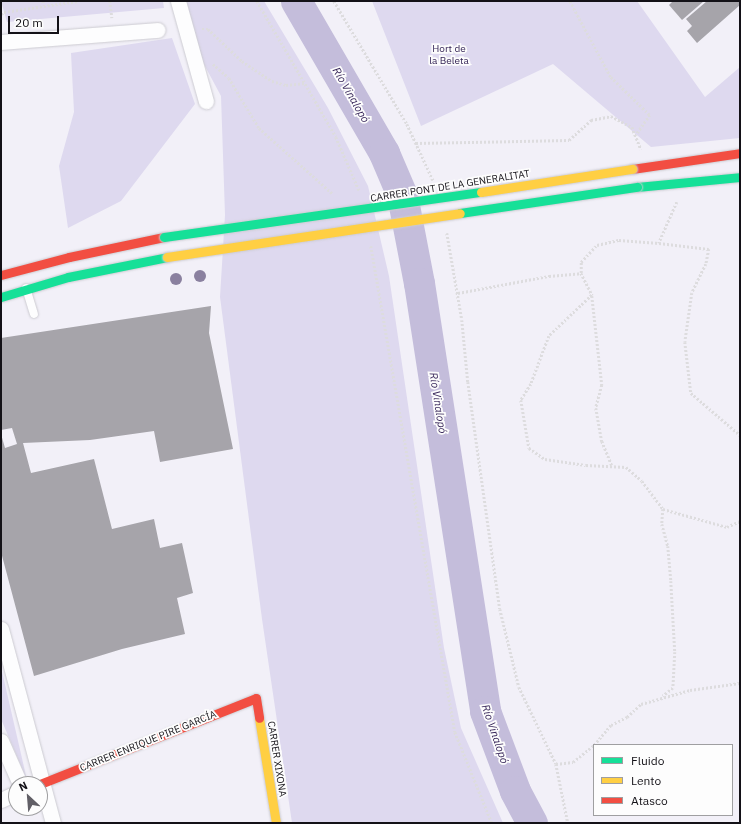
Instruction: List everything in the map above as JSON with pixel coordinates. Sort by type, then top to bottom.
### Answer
[{"type":"main road","name":"CARRER PONT DE LA GENERALITAT","points":[[1,275],[68,257],[164,237],[740,153]]},
{"type":"main road","points":[[1,297],[26,288],[168,257],[637,187],[740,176]]},
{"type":"main road","name":"CARRER ENRIQUE PIRE GARCÍA","points":[[48,781],[256,698]]},
{"type":"main road","name":"CARRER XIXONA","points":[[256,698],[276,823]]},
{"type":"street","points":[[178,1],[206,100]]},
{"type":"street","points":[[1,42],[158,30]]},
{"type":"street","points":[[1,629],[39,776]]},
{"type":"street","points":[[1,741],[16,776]]},
{"type":"street","points":[[48,807],[53,823]]},
{"type":"lane","points":[[26,288],[34,314]]},
{"type":"path","points":[[43,1],[44,5]]},
{"type":"path","points":[[1,14],[4,12],[44,5],[78,1]]},
{"type":"path","points":[[110,1],[112,13]]},
{"type":"path","points":[[257,1],[336,137],[362,196]]},
{"type":"path","points":[[334,1],[416,143],[434,183]]},
{"type":"path","points":[[416,143],[569,140],[591,120],[611,116],[632,127],[636,136],[650,115],[611,77],[570,1]]},
{"type":"path","points":[[194,29],[208,29],[242,61],[272,81],[286,85],[304,83]]},
{"type":"path","points":[[208,60],[229,78],[259,128],[337,198]]},
{"type":"path","points":[[659,243],[678,200]]},
{"type":"path","points":[[445,228],[458,293],[480,480],[501,616],[519,686],[556,764],[568,823]]},
{"type":"path","points":[[369,239],[408,453],[432,611],[453,725],[492,823]]},
{"type":"path","points":[[612,466],[602,441],[596,408],[602,385],[592,295],[581,273],[581,262],[597,245],[619,240],[709,249],[706,264],[692,293],[685,342],[691,393],[740,435]]},
{"type":"path","points":[[458,293],[549,276],[581,273]]},
{"type":"path","points":[[592,295],[549,336],[531,384],[521,400],[529,448],[544,459],[626,467],[642,481],[663,509],[727,526],[740,521]]},
{"type":"path","points":[[662,698],[673,688],[675,652],[672,588],[668,546],[662,524],[663,509]]},
{"type":"path","points":[[595,744],[611,725],[627,717],[641,704],[690,690],[740,683]]},
{"type":"path","points":[[556,764],[573,762],[593,746]]},
{"type":"green space","points":[[1,1],[163,1],[164,8],[7,22]]},
{"type":"green space","points":[[186,1],[264,1],[328,108],[368,186],[389,276],[444,648],[461,728],[503,823],[292,823],[262,619],[220,297],[225,215],[221,96],[199,55]]},
{"type":"green space","name":"Hort de la Beleta","points":[[372,1],[637,1],[705,97],[740,67],[740,138],[651,147],[553,64],[421,126]]},
{"type":"green space","points":[[172,38],[195,104],[121,201],[68,228],[59,166],[74,112],[71,53]]},
{"type":"green space","points":[[1,667],[26,776],[25,776],[1,719]]},
{"type":"building","points":[[673,1],[704,1],[682,20],[669,5]]},
{"type":"building","points":[[707,1],[740,1],[740,5],[697,43],[687,31],[692,26],[686,19]]},
{"type":"building","points":[[211,306],[209,333],[233,449],[160,462],[154,431],[90,440],[23,443],[31,473],[94,459],[112,529],[154,519],[160,548],[182,543],[193,593],[177,598],[185,634],[122,649],[34,676],[1,552],[1,434],[5,448],[17,444],[12,428],[1,430],[1,338]]},
{"type":"waterway","name":"Río Vinalopó","points":[[296,1],[384,153],[402,195],[419,283],[485,711],[515,791],[532,823]]},
{"type":"traffic: fast","points":[[637,187],[740,177]]},
{"type":"traffic: fast","points":[[460,213],[637,187]]},
{"type":"traffic: fast","points":[[164,237],[481,192]]},
{"type":"traffic: fast","points":[[1,297],[68,277],[167,257]]},
{"type":"traffic: slow","points":[[481,192],[632,169]]},
{"type":"traffic: slow","points":[[167,257],[460,213]]},
{"type":"traffic: slow","points":[[259,718],[276,823]]},
{"type":"traffic: jam","points":[[632,169],[740,153]]},
{"type":"traffic: jam","points":[[1,275],[69,257],[164,237]]},
{"type":"traffic: jam","points":[[48,781],[256,698],[259,718]]}]
